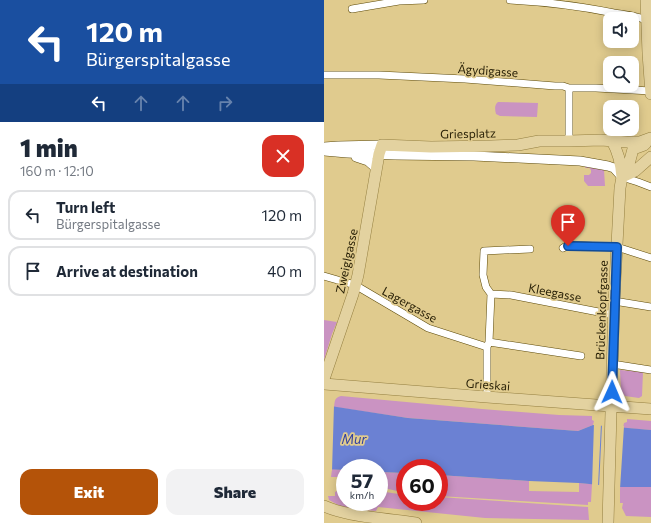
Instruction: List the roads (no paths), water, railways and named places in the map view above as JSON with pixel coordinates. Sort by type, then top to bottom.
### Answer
[{"type":"main road","points":[[646,0],[649,21],[651,92]]},
{"type":"main road","name":"Griesplatz","points":[[347,154],[380,150],[518,145],[569,140],[640,142],[651,139]]},
{"type":"main road","name":"Griesplatz","points":[[324,147],[338,146],[474,156],[580,161],[614,168],[622,177],[629,164],[633,149],[644,145],[651,139]]},
{"type":"main road","points":[[612,141],[618,150],[622,177],[635,171],[651,157]]},
{"type":"main road","name":"Griesplatz","points":[[324,150],[347,154],[368,161],[376,168]]},
{"type":"main road","name":"Zweiglgasse","points":[[324,379],[358,275],[380,150]]},
{"type":"main road","name":"Brückenkopfgasse","points":[[608,523],[614,301],[620,188],[622,177]]},
{"type":"main road","name":"Grieskai","points":[[324,384],[651,409]]},
{"type":"main road","points":[[324,506],[331,510],[368,517],[416,523]]},
{"type":"street","points":[[352,10],[399,1],[424,0]]},
{"type":"street","points":[[510,0],[549,3],[592,9],[637,17],[649,21]]},
{"type":"street","name":"Ägydigasse","points":[[324,75],[379,75],[651,92]]},
{"type":"street","points":[[569,88],[569,140]]},
{"type":"street","name":"Griesplatz","points":[[622,177],[651,187]]},
{"type":"street","points":[[563,248],[568,246],[617,247],[651,258]]},
{"type":"street","points":[[487,397],[491,294],[486,287],[483,275],[484,251],[530,249]]},
{"type":"street","name":"Lagergasse","points":[[324,276],[355,285],[428,328],[488,345],[581,356]]},
{"type":"street","name":"Kleegasse","points":[[491,294],[511,295],[614,314]]},
{"type":"street","points":[[614,301],[651,307]]},
{"type":"street","points":[[612,364],[651,370]]},
{"type":"water","name":"Mur","points":[[324,405],[408,418],[578,431],[593,425],[651,430],[651,487],[620,487],[579,483],[448,476],[448,459],[396,459],[396,473],[388,472],[388,459],[336,459],[336,470],[324,469]]}]
